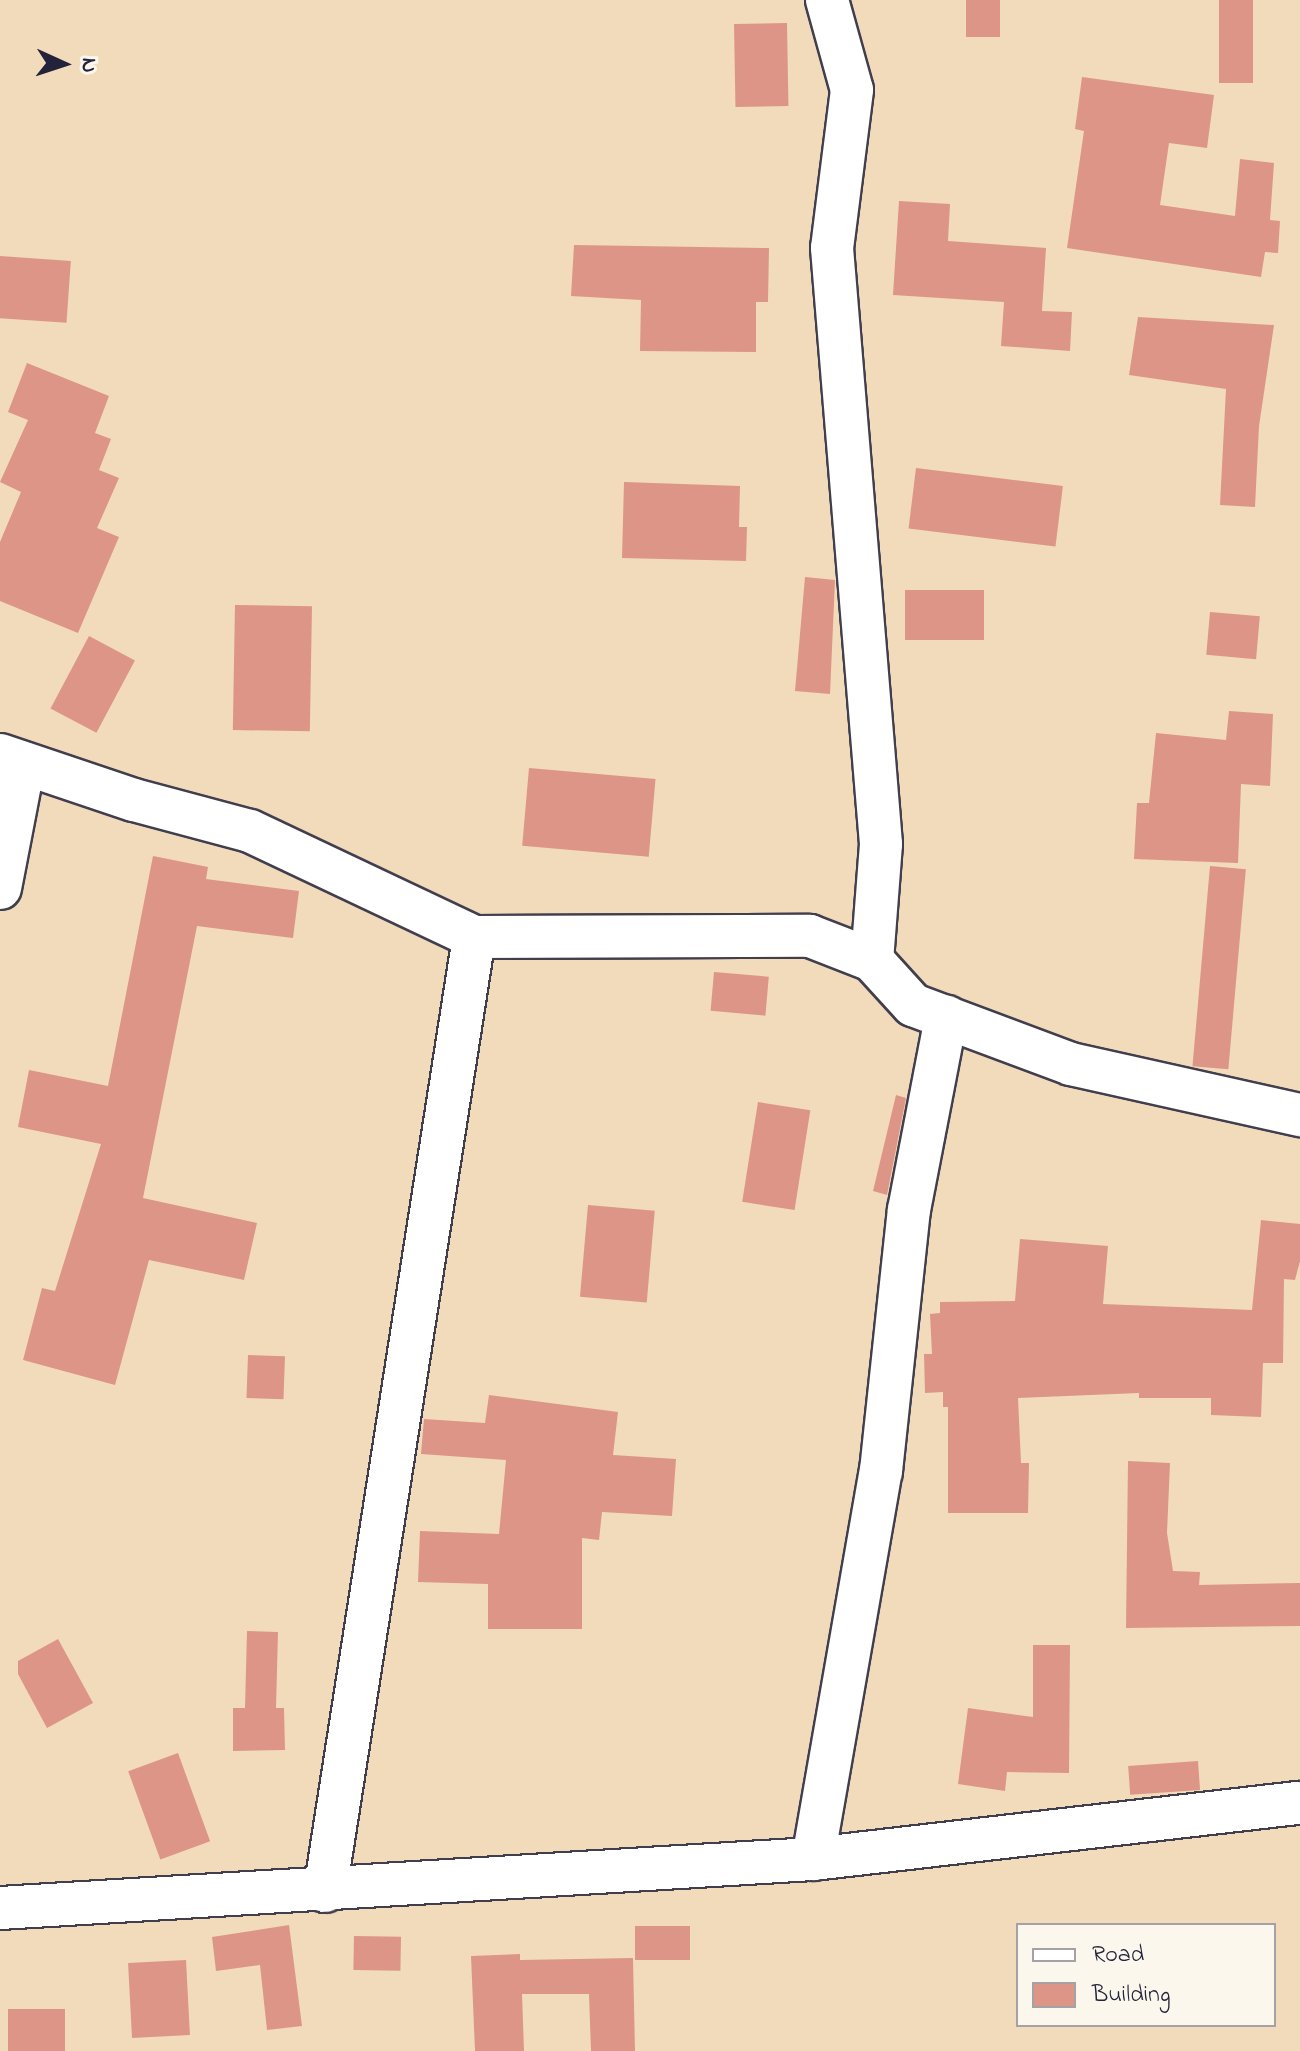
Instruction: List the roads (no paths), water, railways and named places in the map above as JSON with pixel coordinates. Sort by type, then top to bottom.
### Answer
[{"type":"street","points":[[827,0],[852,90],[832,248],[881,844],[872,960]]},
{"type":"street","points":[[0,888],[12,759],[250,831],[474,937],[810,936],[872,960],[913,1005],[1071,1064],[1300,1115]]},
{"type":"street","points":[[325,1891],[474,937]]},
{"type":"street","points":[[813,1859],[881,1471],[909,1210],[946,1017]]},
{"type":"street","points":[[0,1908],[325,1891],[813,1859],[1300,1803]]}]
